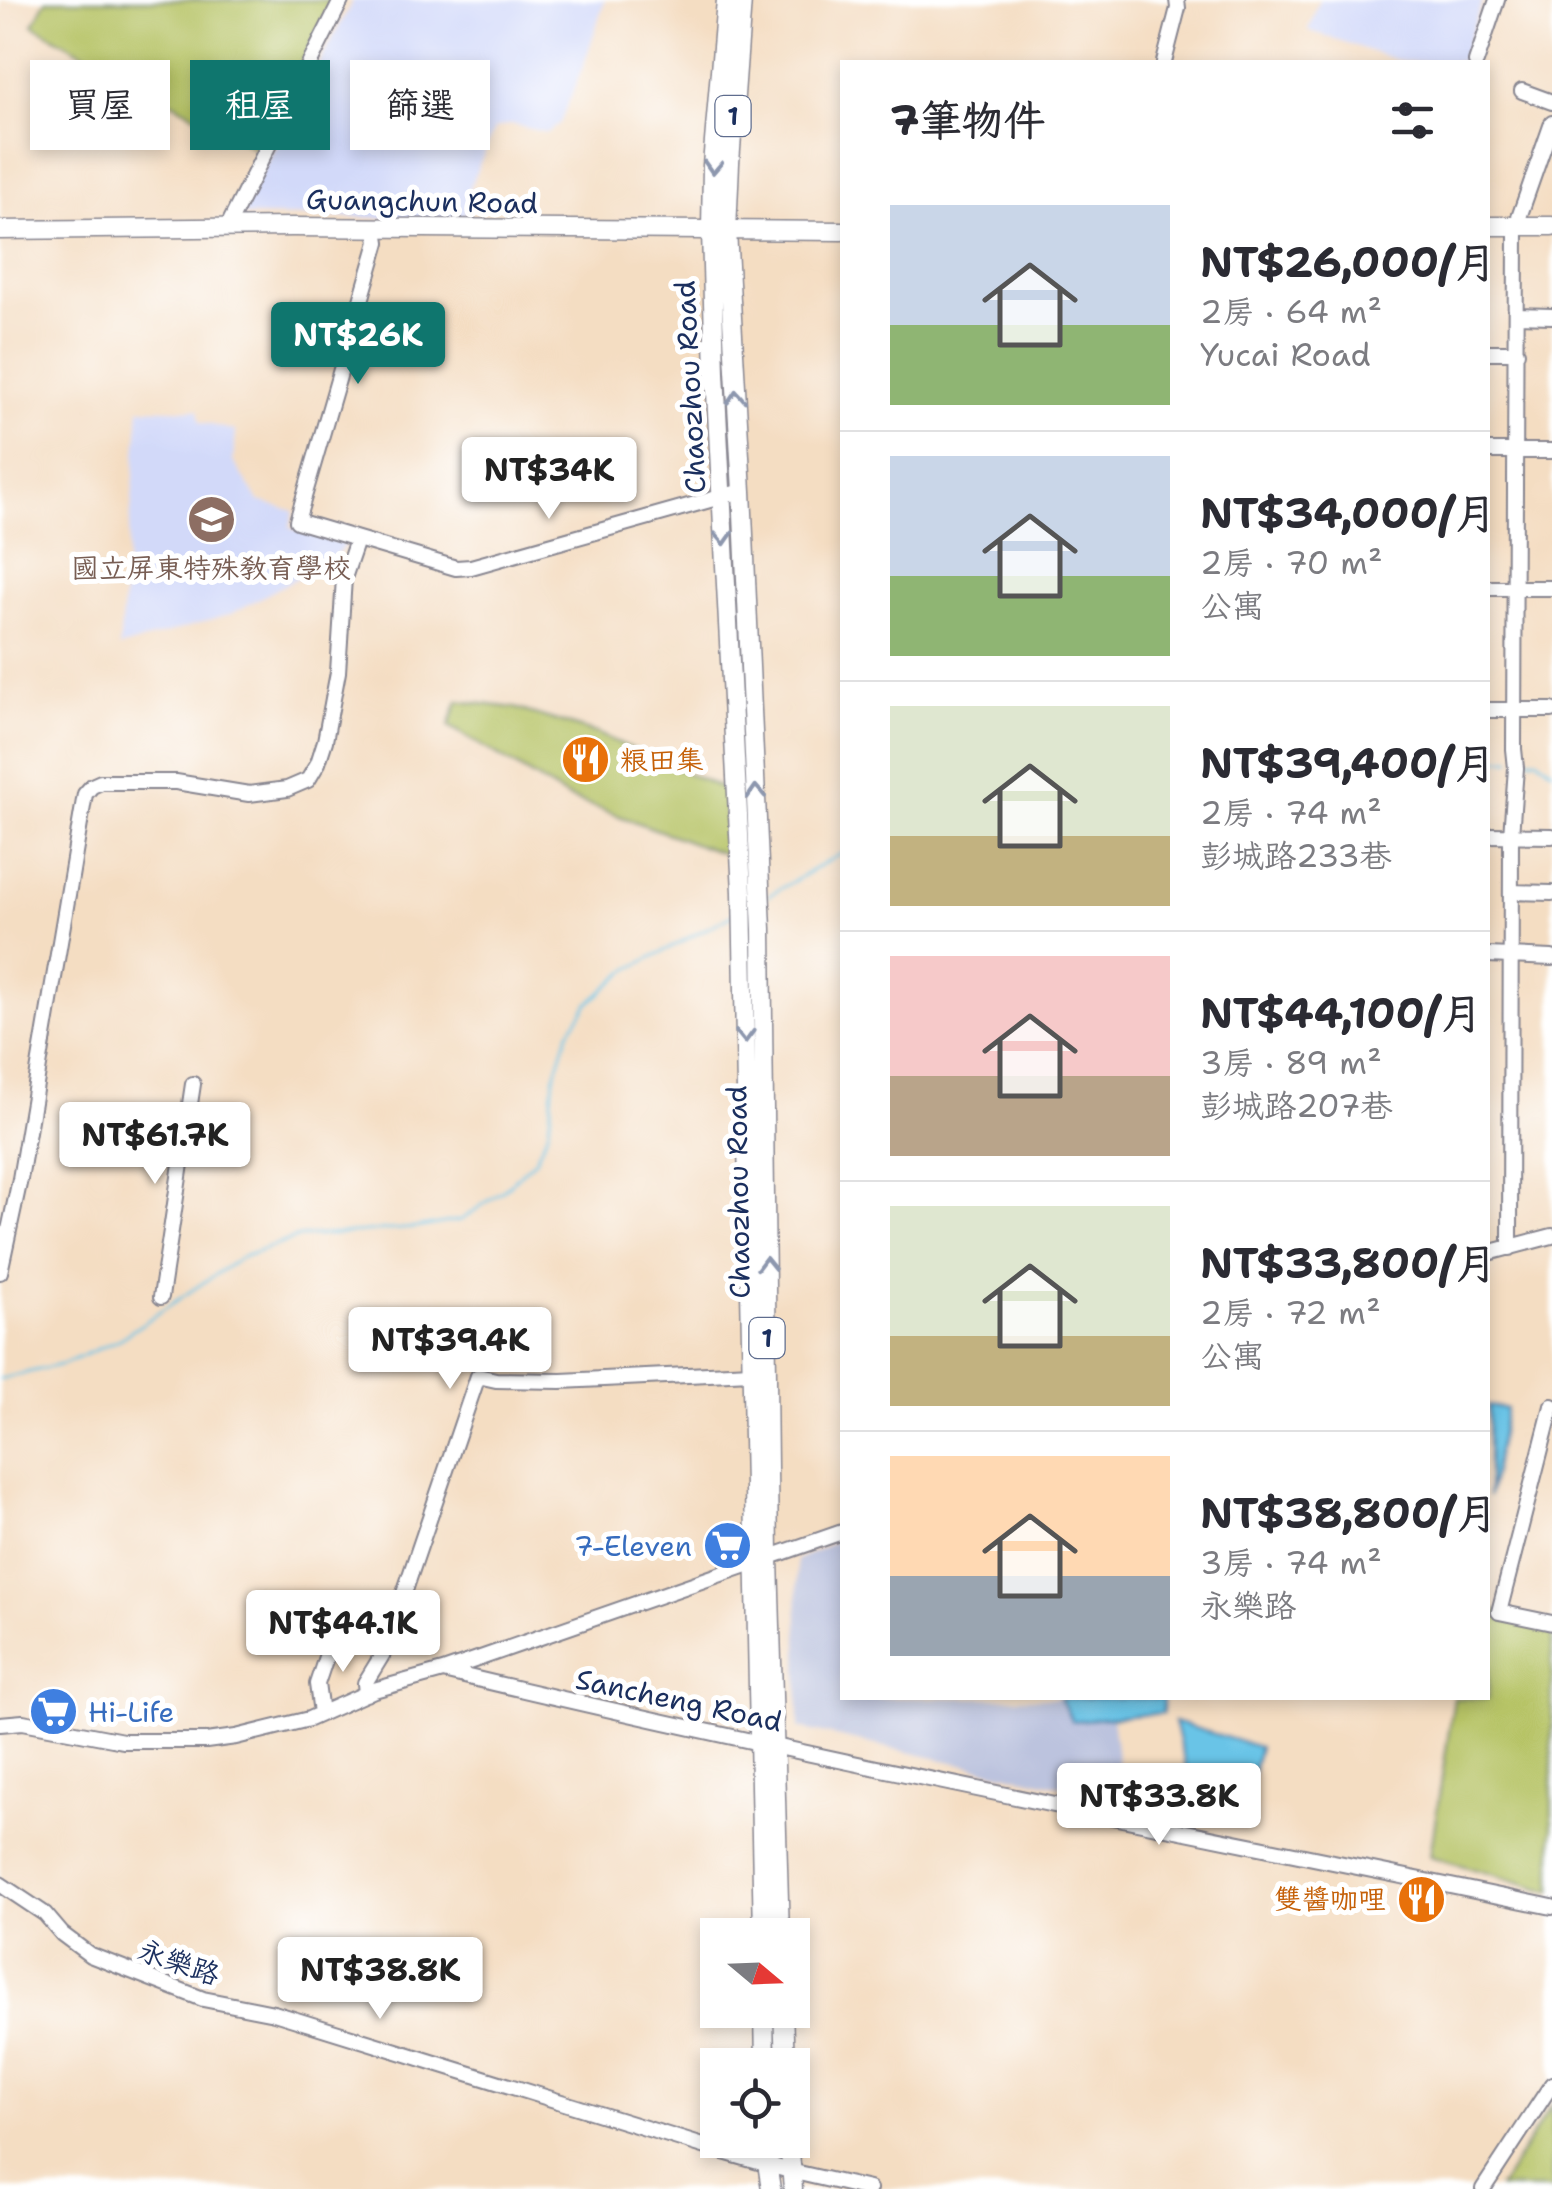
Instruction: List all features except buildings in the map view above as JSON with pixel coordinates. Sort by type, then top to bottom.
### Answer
[{"type":"main road","name":"Chaozhou Road","points":[[726,0],[712,165],[742,491],[751,890],[744,939],[750,1372],[762,1560]]},
{"type":"main road","name":"Chaozhou Road","points":[[742,0],[719,231],[715,373],[751,890],[762,929],[762,1560],[767,1745],[779,1918]]},
{"type":"main road","points":[[1490,226],[1552,226]]},
{"type":"main road","name":"Guangchun Road","points":[[0,230],[840,230]]},
{"type":"main road","name":"Chaozhou Road","points":[[763,1918],[767,1745]]},
{"type":"main road","points":[[766,2158],[772,2189]]},
{"type":"street","points":[[1165,60],[1178,0]]},
{"type":"street","points":[[1477,60],[1497,0]]},
{"type":"street","points":[[227,228],[342,1]]},
{"type":"street","points":[[1522,91],[1552,102]]},
{"type":"street","points":[[1510,1248],[1511,835],[1516,768],[1516,226],[1552,122]]},
{"type":"street","points":[[376,229],[378,242],[296,521],[456,568],[471,567],[742,491]]},
{"type":"street","points":[[1516,315],[1552,316]]},
{"type":"street","points":[[1490,352],[1517,352]]},
{"type":"street","points":[[1490,450],[1552,451]]},
{"type":"street","points":[[0,1272],[20,1179],[86,794],[101,782],[176,782],[249,794],[287,790],[308,780],[325,741],[338,672],[344,578],[357,540]]},
{"type":"street","points":[[1490,588],[1552,588]]},
{"type":"street","points":[[1490,710],[1552,710]]},
{"type":"street","points":[[1490,835],[1552,836]]},
{"type":"street","points":[[1511,892],[1552,894]]},
{"type":"street","points":[[1490,955],[1552,958]]},
{"type":"street","points":[[161,1297],[193,1084]]},
{"type":"street","points":[[1490,1253],[1552,1236]]},
{"type":"street","points":[[366,1694],[365,1684],[384,1652],[478,1376],[561,1381],[750,1372]]},
{"type":"street","points":[[1552,1406],[1545,1460],[1499,1612],[1552,1623]]},
{"type":"street","points":[[0,1724],[23,1722],[123,1741],[236,1737],[309,1719],[366,1694],[443,1672],[840,1533]]},
{"type":"street","points":[[321,1713],[317,1684],[334,1633]]},
{"type":"street","name":"Sancheng Road","points":[[443,1672],[611,1712],[1552,1907]]},
{"type":"street","name":"永樂路","points":[[0,1884],[44,1914],[90,1955],[190,1994],[331,2029],[766,2164],[792,2180],[869,2189]]},
{"type":"street","points":[[1483,2189],[1552,2084]]},
{"type":"shaded area","points":[[353,0],[605,0],[560,123],[547,133],[511,124],[494,129],[490,139],[490,60],[350,60],[350,150],[485,150],[470,187],[464,219],[243,216],[246,201],[273,150],[330,150],[330,60],[321,60]]},
{"type":"shaded area","points":[[1319,0],[1483,0],[1462,60],[1396,60],[1308,30]]},
{"type":"shaded area","name":"國立屏東特殊教育學校","points":[[140,408],[198,410],[200,422],[236,431],[233,461],[259,501],[294,511],[290,528],[346,544],[332,559],[231,614],[119,648]]},
{"type":"shaded area","points":[[840,1539],[840,1700],[1061,1700],[1072,1721],[1112,1717],[1118,1764],[1093,1793],[799,1728],[797,1560]]},
{"type":"green space","points":[[46,0],[334,0],[303,60],[190,60],[190,112],[170,101],[170,60],[96,60],[33,25]]},
{"type":"green space","points":[[458,701],[515,708],[596,733],[724,789],[729,856],[567,797],[449,726]]},
{"type":"green space","points":[[1490,1609],[1552,1626],[1552,1892],[1430,1856],[1454,1700],[1490,1700]]},
{"type":"green space","points":[[1552,2105],[1552,2189],[1499,2188],[1547,2112]]},
{"type":"water","points":[[1490,1405],[1506,1409],[1490,1487]]},
{"type":"water","points":[[1061,1700],[1163,1700],[1163,1713],[1072,1721]]},
{"type":"water","points":[[1174,1722],[1259,1747],[1242,1815],[1195,1801]]},
{"type":"waterway","points":[[1490,759],[1511,759]]},
{"type":"waterway","points":[[1519,759],[1537,759],[1552,770]]},
{"type":"waterway","points":[[768,896],[840,854]]},
{"type":"waterway","points":[[0,1379],[64,1364],[118,1340],[240,1258],[299,1237],[415,1228],[461,1220],[501,1192],[535,1160],[549,1129],[554,1078],[568,1033],[588,1004],[626,971],[734,914]]},
{"type":"place","name":"國立屏東特殊教育學校","points":[[211,520]]},
{"type":"place","name":"粮田集","points":[[585,760]]},
{"type":"place","name":"7-Eleven","points":[[727,1546]]},
{"type":"place","name":"Hi-Life","points":[[53,1712]]},
{"type":"place","name":"雙醬咖哩","points":[[1421,1899]]}]
